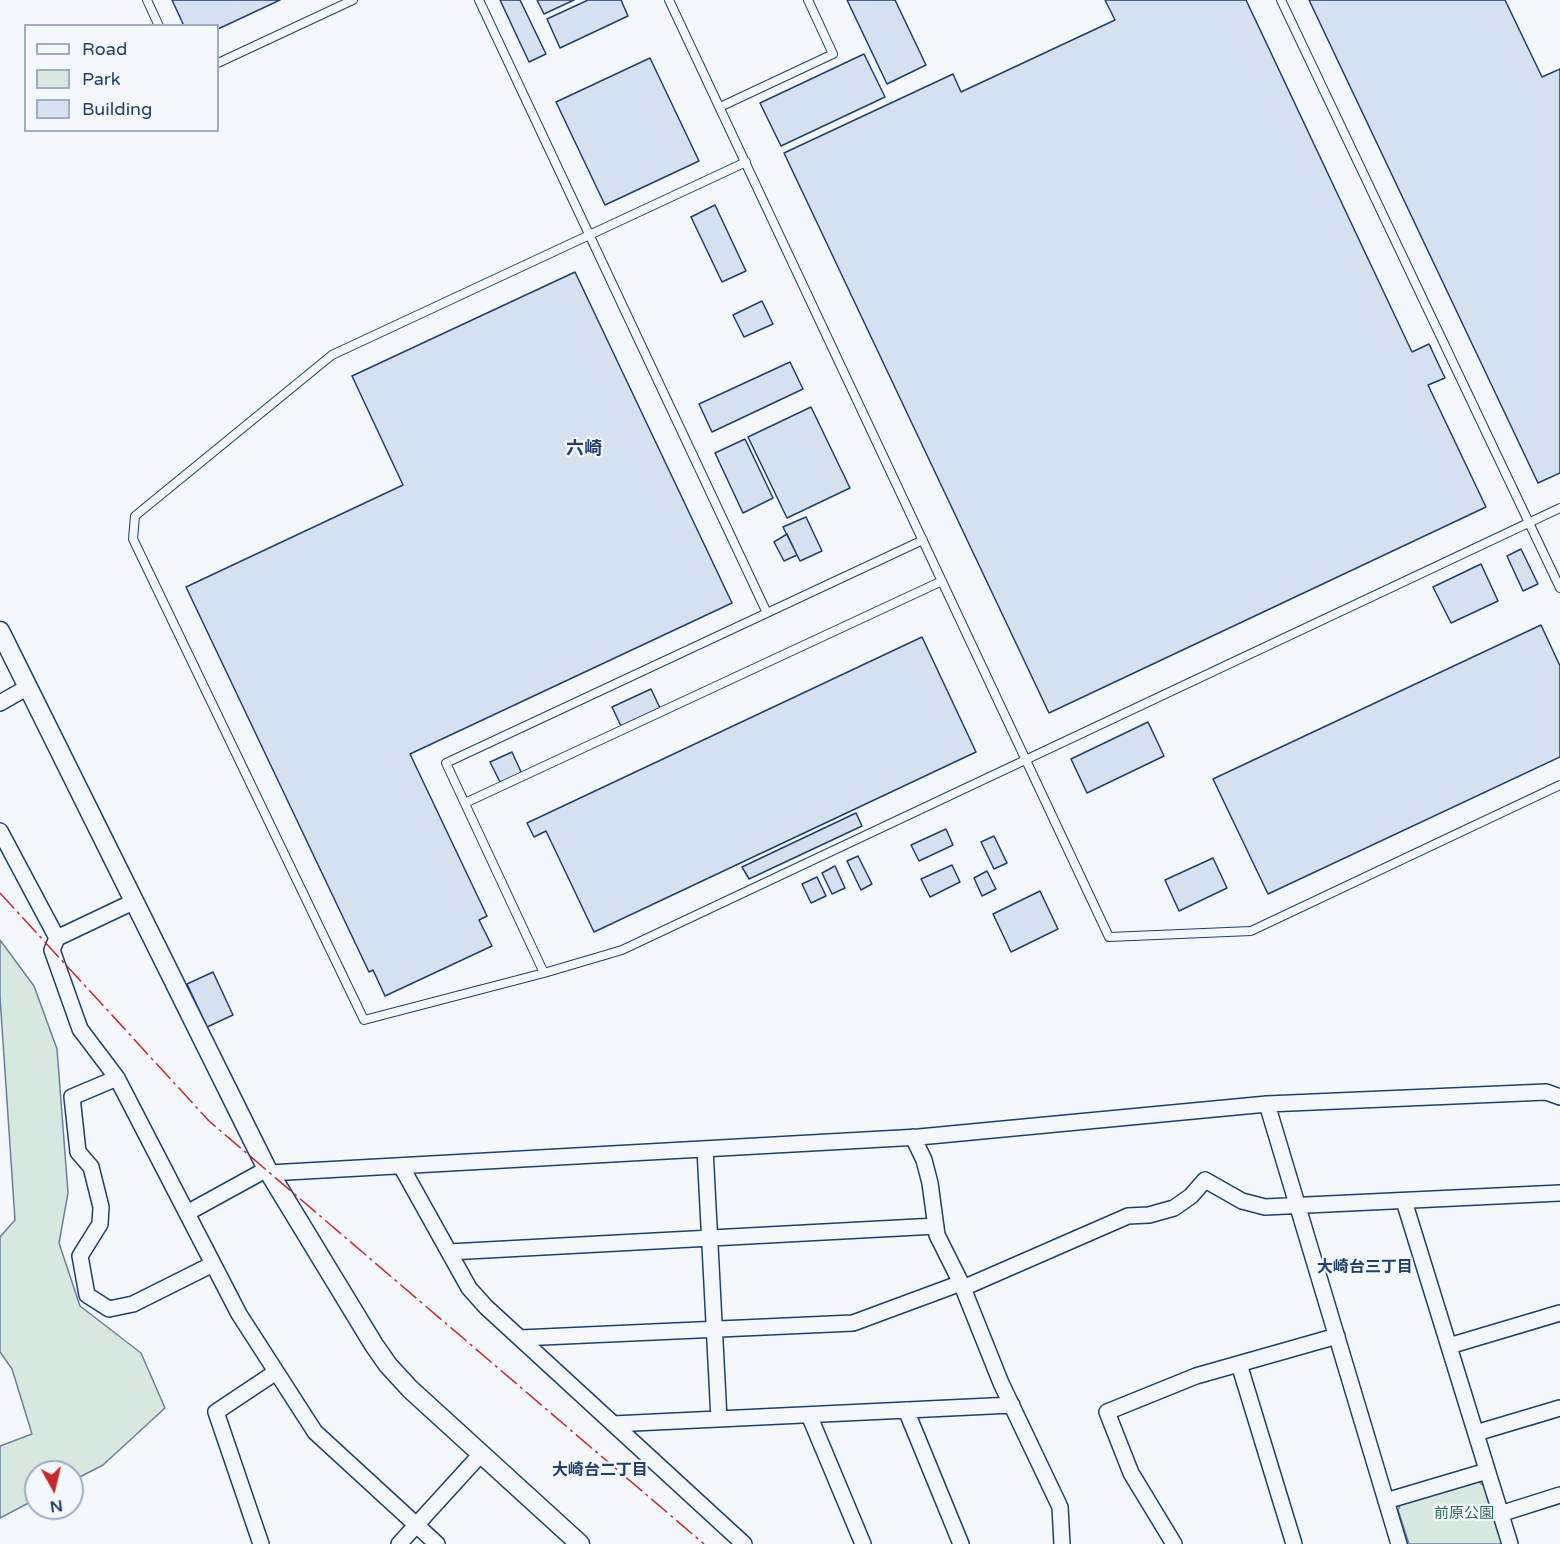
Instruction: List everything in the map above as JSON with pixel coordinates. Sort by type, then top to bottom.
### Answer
[{"type":"street","points":[[0,631],[268,1171],[388,1365],[410,1389],[580,1544]]},
{"type":"street","points":[[0,703],[28,687]]},
{"type":"street","points":[[0,831],[57,938]]},
{"type":"street","points":[[135,901],[57,938],[52,950],[80,1029],[117,1078],[239,1314],[315,1432],[436,1544]]},
{"type":"street","points":[[117,1078],[72,1097],[78,1152],[91,1167],[101,1207],[100,1224],[80,1256],[87,1296],[109,1309],[133,1304],[213,1264]]},
{"type":"street","points":[[187,1213],[268,1171],[400,1166],[913,1137],[1267,1104],[1546,1092],[1560,1097]]},
{"type":"street","points":[[1267,1104],[1399,1544]]},
{"type":"street","points":[[913,1137],[924,1160],[930,1183],[937,1234],[962,1286],[1012,1406],[1060,1508],[1062,1544]]},
{"type":"street","points":[[705,1149],[719,1419]]},
{"type":"street","points":[[400,1166],[469,1288],[737,1542]]},
{"type":"street","points":[[520,1338],[853,1323],[962,1286],[1128,1216],[1149,1215],[1174,1208],[1191,1196],[1205,1180],[1242,1201],[1265,1207],[1560,1193]]},
{"type":"street","points":[[1404,1201],[1510,1544]]},
{"type":"street","points":[[449,1252],[936,1226]]},
{"type":"street","points":[[1449,1346],[1560,1313]]},
{"type":"street","points":[[1174,1544],[1131,1473],[1107,1412],[1197,1376],[1336,1336]]},
{"type":"street","points":[[1239,1364],[1294,1544]]},
{"type":"street","points":[[261,1544],[216,1412],[276,1372]]},
{"type":"street","points":[[613,1424],[1012,1406]]},
{"type":"street","points":[[1476,1433],[1560,1408]]},
{"type":"street","points":[[906,1410],[961,1544]]},
{"type":"street","points":[[809,1415],[863,1544]]},
{"type":"street","points":[[399,1544],[482,1454]]},
{"type":"street","points":[[1386,1501],[1487,1471]]},
{"type":"street","points":[[1500,1514],[1560,1496]]},
{"type":"lane","points":[[147,0],[158,24]]},
{"type":"lane","points":[[219,63],[353,0]]},
{"type":"lane","points":[[478,0],[766,613]]},
{"type":"lane","points":[[669,0],[1109,937],[1251,931],[1560,786]]},
{"type":"lane","points":[[720,107],[833,54],[808,0]]},
{"type":"lane","points":[[1281,0],[1560,588]]},
{"type":"lane","points":[[746,162],[333,355],[135,516],[133,539],[364,1020],[622,950],[1560,508]]},
{"type":"lane","points":[[544,973],[446,763],[923,540]]},
{"type":"lane","points":[[465,803],[942,580]]},
{"type":"green space","points":[[0,940],[34,986],[57,1049],[68,1193],[59,1243],[80,1306],[141,1353],[165,1408],[103,1465],[84,1475],[84,1460],[24,1460],[24,1505],[0,1518],[0,1446],[32,1434],[12,1369],[0,1352],[0,1237],[15,1220],[0,997]]},
{"type":"green space","name":"前原公園","points":[[1475,1479],[1488,1489],[1504,1544],[1409,1544],[1398,1510],[1401,1503]]},
{"type":"building","points":[[172,0],[280,0],[219,29],[219,24],[183,24]]},
{"type":"building","points":[[500,0],[520,0],[546,54],[529,62]]},
{"type":"building","points":[[537,0],[574,0],[544,14]]},
{"type":"building","points":[[588,0],[621,0],[628,16],[560,48],[547,19]]},
{"type":"building","points":[[847,0],[895,0],[926,65],[887,84]]},
{"type":"building","points":[[1105,0],[1246,0],[1412,352],[1429,344],[1445,378],[1428,385],[1486,507],[1049,713],[784,153],[953,74],[961,92],[1115,20]]},
{"type":"building","points":[[1309,0],[1505,0],[1542,77],[1560,69],[1560,473],[1538,483]]},
{"type":"building","points":[[864,54],[885,97],[781,146],[760,103]]},
{"type":"building","points":[[650,58],[699,161],[605,205],[556,102]]},
{"type":"building","points":[[715,205],[746,271],[722,282],[691,217]]},
{"type":"building","points":[[575,272],[732,603],[410,754],[487,916],[479,920],[492,946],[385,996],[373,970],[369,972],[186,587],[403,485],[352,376]]},
{"type":"building","points":[[762,301],[773,324],[744,337],[733,315]]},
{"type":"building","points":[[790,362],[803,389],[712,432],[699,404]]},
{"type":"building","points":[[811,407],[850,488],[787,518],[748,437]]},
{"type":"building","points":[[745,439],[773,498],[743,513],[715,453]]},
{"type":"building","points":[[806,517],[822,551],[800,561],[783,527]]},
{"type":"building","points":[[787,534],[797,555],[784,561],[774,542]]},
{"type":"building","points":[[1521,549],[1538,584],[1523,591],[1507,556]]},
{"type":"building","points":[[1481,564],[1498,601],[1451,623],[1433,587]]},
{"type":"building","points":[[1541,625],[1560,666],[1560,757],[1268,894],[1213,779]]},
{"type":"building","points":[[922,637],[976,752],[594,932],[546,831],[534,837],[527,823]]},
{"type":"building","points":[[651,689],[660,708],[621,726],[612,707]]},
{"type":"building","points":[[1148,722],[1164,756],[1087,793],[1071,759]]},
{"type":"building","points":[[512,752],[522,774],[501,784],[490,762]]},
{"type":"building","points":[[856,813],[862,826],[749,879],[742,867]]},
{"type":"building","points":[[946,829],[953,845],[919,861],[911,845]]},
{"type":"building","points":[[994,836],[1007,863],[994,869],[981,842]]},
{"type":"building","points":[[858,856],[872,884],[861,890],[847,861]]},
{"type":"building","points":[[1213,858],[1227,888],[1179,911],[1165,880]]},
{"type":"building","points":[[952,865],[960,882],[930,897],[921,879]]},
{"type":"building","points":[[835,866],[845,888],[832,894],[822,873]]},
{"type":"building","points":[[987,871],[996,889],[982,896],[974,878]]},
{"type":"building","points":[[817,877],[826,896],[811,903],[802,884]]},
{"type":"building","points":[[1040,891],[1058,929],[1011,952],[993,914]]},
{"type":"building","points":[[213,972],[233,1015],[207,1027],[187,984]]},
{"type":"power","points":[[0,893],[209,1121],[704,1544]]},
{"type":"district","name":"六崎","points":[[584,449]]},
{"type":"district","name":"大崎台三丁目","points":[[1365,1268]]},
{"type":"district","name":"大崎台二丁目","points":[[600,1471]]}]
